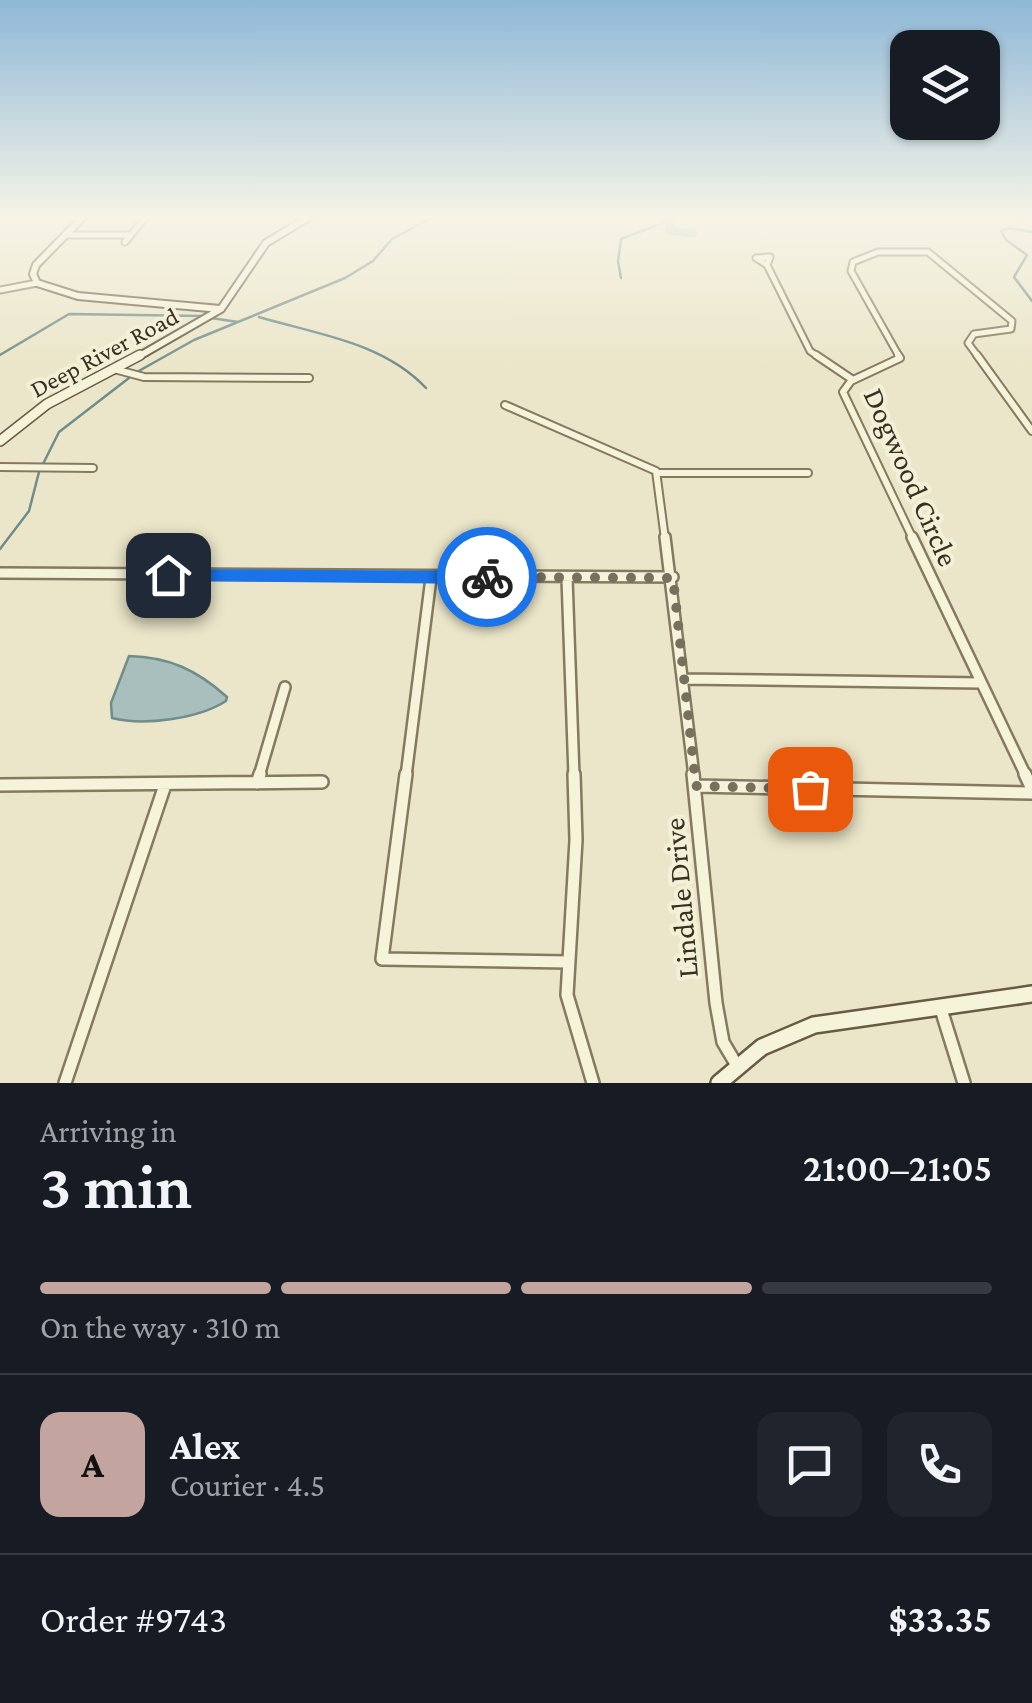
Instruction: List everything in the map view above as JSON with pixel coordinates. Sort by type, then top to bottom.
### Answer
[{"type":"street","points":[[35,268],[32,274],[36,283]]},
{"type":"street","name":"Deep River Road","points":[[0,440],[38,410],[209,317],[220,309],[249,268]]},
{"type":"street","points":[[769,268],[810,351],[853,380]]},
{"type":"street","name":"Dogwood Circle","points":[[852,268],[900,358],[853,380],[844,392],[1032,791]]},
{"type":"street","name":"Dogwood Circle","points":[[947,268],[1014,323],[1011,329],[974,334],[968,343],[1032,430]]},
{"type":"street","points":[[0,290],[36,283],[78,296],[220,309]]},
{"type":"street","points":[[114,370],[144,377],[308,378]]},
{"type":"street","points":[[505,405],[657,473],[808,473]]},
{"type":"street","points":[[0,466],[92,468]]},
{"type":"street","name":"Lindale Drive","points":[[657,473],[673,578],[716,1003],[723,1042],[736,1064]]},
{"type":"street","points":[[0,574],[673,578]]},
{"type":"street","points":[[431,578],[382,959],[568,962]]},
{"type":"street","points":[[567,578],[576,840],[568,1008],[593,1083]]},
{"type":"street","points":[[684,679],[980,683]]},
{"type":"street","points":[[256,783],[285,688]]},
{"type":"street","points":[[0,785],[322,782]]},
{"type":"street","points":[[65,1083],[164,784]]},
{"type":"street","points":[[696,786],[1032,791]]},
{"type":"street","points":[[719,1083],[736,1064],[763,1045],[804,1028],[1032,994]]},
{"type":"street","points":[[940,1006],[964,1083]]},
{"type":"water","points":[[129,656],[157,659],[193,672],[227,697],[226,701],[170,719],[112,718],[111,703]]},
{"type":"waterway","points":[[238,322],[362,268]]},
{"type":"waterway","points":[[619,268],[621,278]]},
{"type":"waterway","points":[[1020,268],[1014,277],[1032,301]]},
{"type":"waterway","points":[[0,355],[69,314],[203,316]]},
{"type":"waterway","points":[[259,317],[369,350],[409,372],[426,388]]},
{"type":"waterway","points":[[211,318],[238,322]]},
{"type":"waterway","points":[[137,372],[194,340],[238,322]]},
{"type":"waterway","points":[[0,549],[29,511],[39,472],[59,432],[129,378]]},
{"type":"way so far","points":[[487,577],[673,578],[696,786],[810,789]]},
{"type":"route","points":[[168,575],[487,577]]}]
